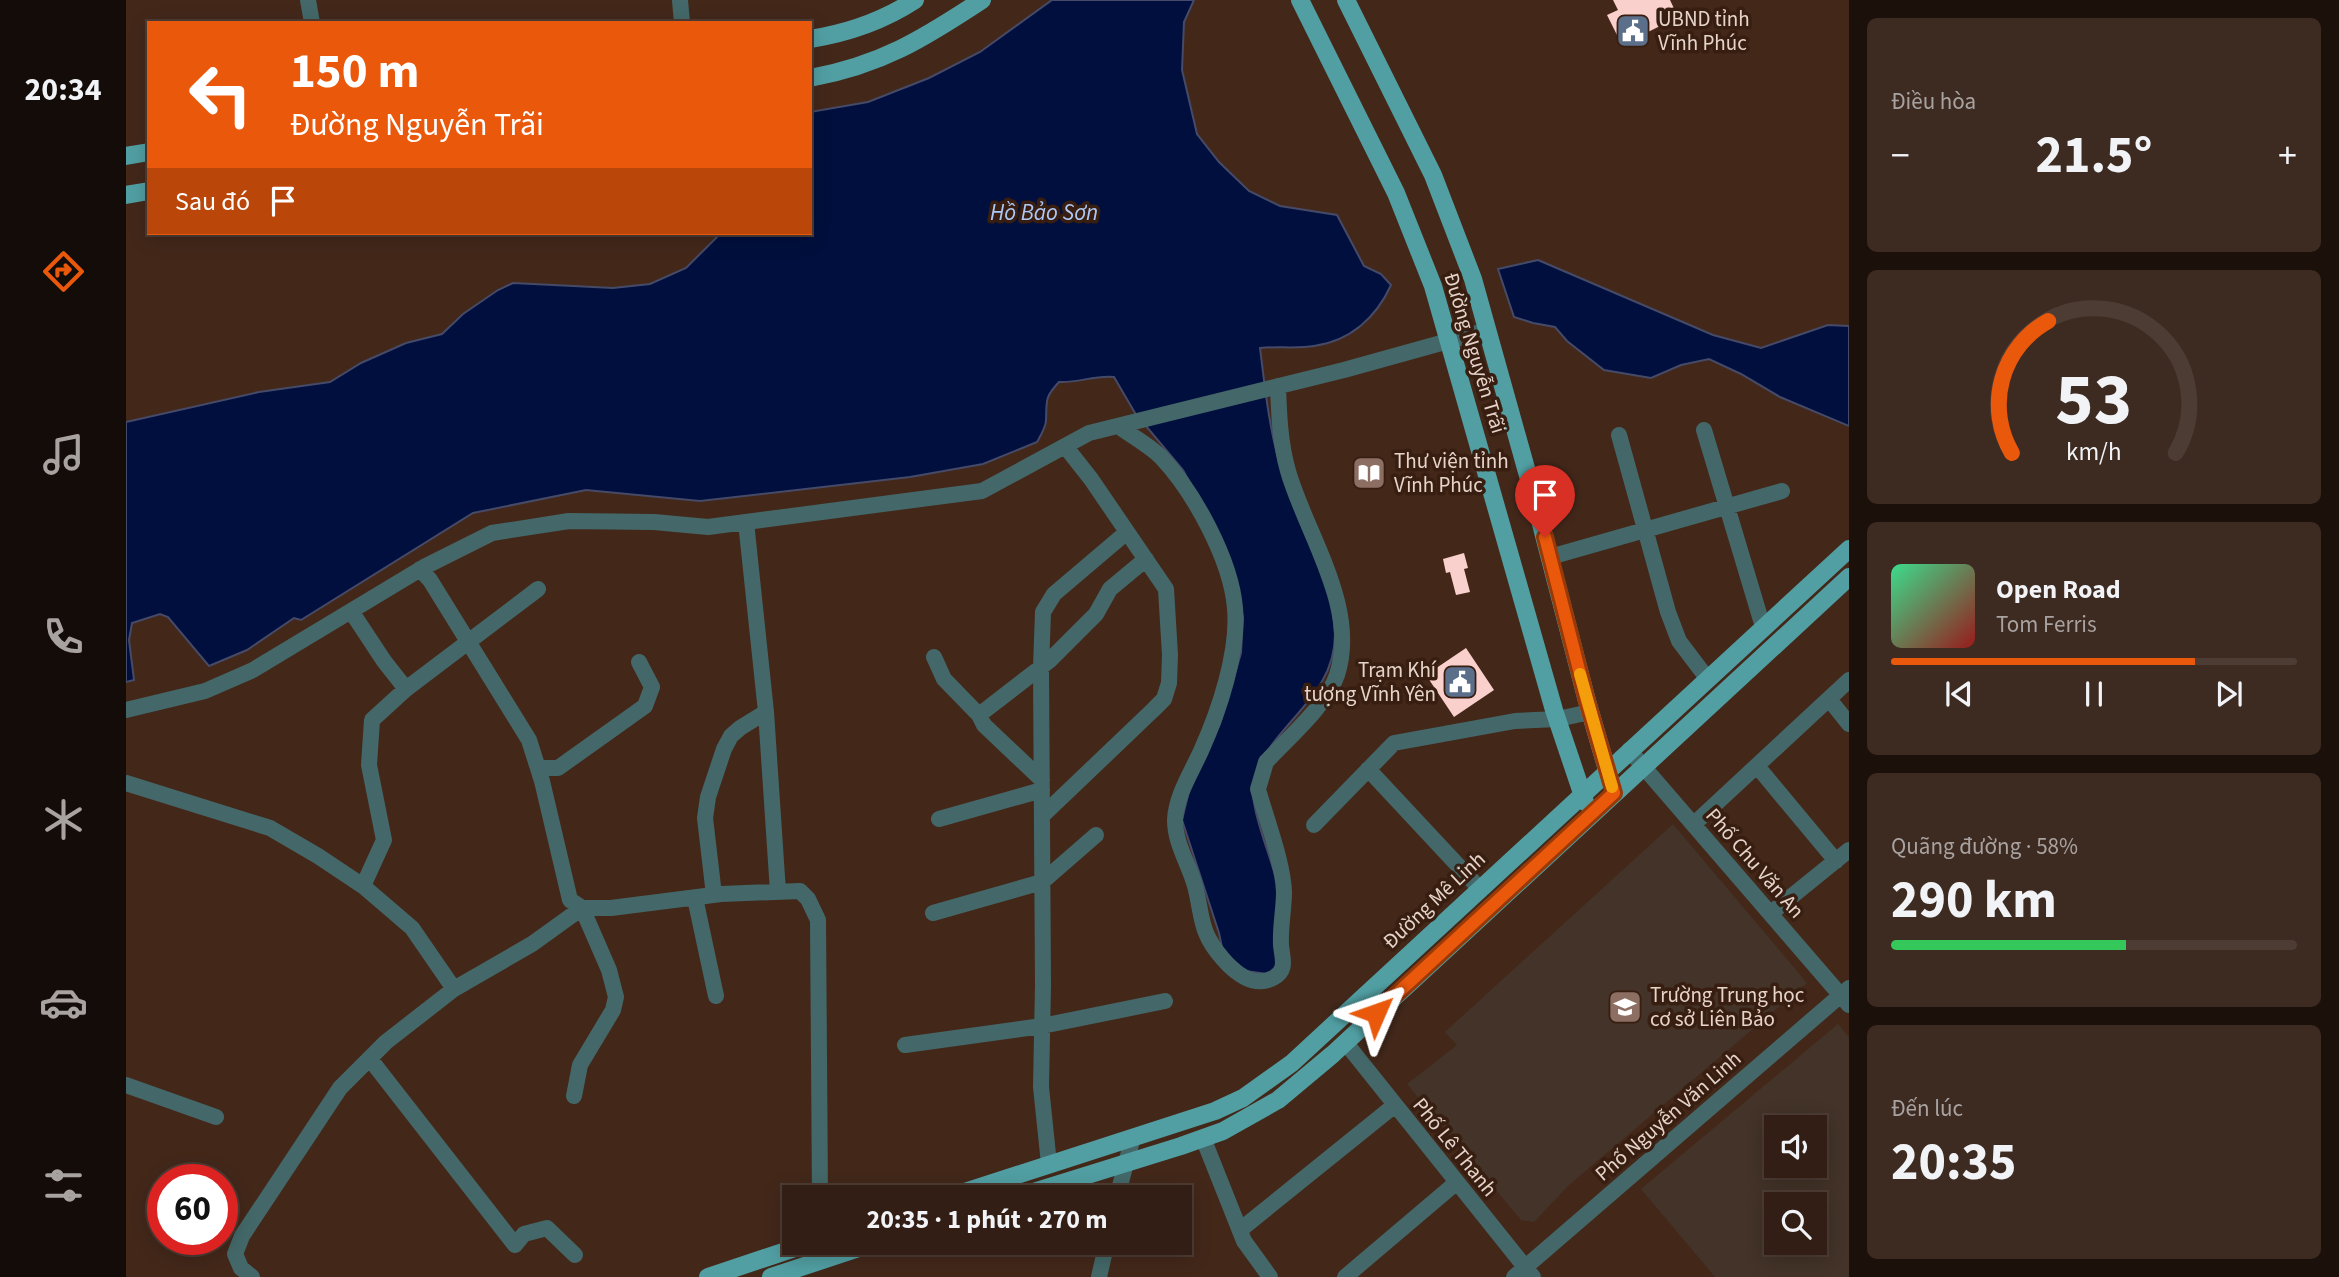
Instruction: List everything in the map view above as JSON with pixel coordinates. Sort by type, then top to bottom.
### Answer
[{"type":"main road","points":[[812,38],[872,23],[915,0]]},
{"type":"main road","points":[[812,78],[858,67],[910,46],[982,0]]},
{"type":"main road","name":"Đường Nguyễn Trãi","points":[[1300,0],[1396,193],[1433,286],[1558,719],[1589,817]]},
{"type":"main road","name":"Đường Nguyễn Trãi","points":[[1346,0],[1433,175],[1461,244],[1488,330],[1614,793]]},
{"type":"main road","points":[[126,156],[147,152]]},
{"type":"main road","points":[[126,195],[147,191]]},
{"type":"main road","name":"Đường Mê Linh","points":[[985,1185],[1215,1111],[1243,1098],[1271,1080],[1322,1036],[1849,549]]},
{"type":"main road","name":"Đường Mê Linh","points":[[1055,1185],[1203,1138],[1248,1118],[1278,1100],[1345,1042],[1848,580]]},
{"type":"main road","points":[[708,1277],[782,1252]]},
{"type":"main road","points":[[771,1277],[838,1255]]},
{"type":"street","points":[[308,0],[312,21]]},
{"type":"street","points":[[680,0],[682,21]]},
{"type":"street","points":[[126,710],[205,691],[253,670],[420,569],[492,533],[569,521],[654,522],[708,527],[982,491],[1089,433],[1488,330]]},
{"type":"street","points":[[1123,425],[1158,455],[1190,496],[1217,545],[1233,594],[1235,626],[1228,670],[1207,739],[1179,802],[1175,829],[1194,884],[1203,930],[1209,941],[1228,965],[1240,974],[1248,979],[1265,981],[1280,973],[1283,967],[1281,946],[1284,891],[1258,789],[1266,762],[1330,690],[1337,676],[1342,624],[1337,602],[1288,472],[1280,436],[1275,387]]},
{"type":"street","points":[[1704,430],[1763,627]]},
{"type":"street","points":[[1619,435],[1668,612],[1679,641],[1707,678]]},
{"type":"street","points":[[1042,816],[1153,710],[1165,695],[1169,683],[1166,589],[1091,479],[1065,446]]},
{"type":"street","points":[[1550,556],[1782,491]]},
{"type":"street","points":[[746,522],[766,712],[778,892]]},
{"type":"street","points":[[1049,1164],[1041,1087],[1043,612],[1054,594],[1127,532]]},
{"type":"street","points":[[979,715],[1041,668],[1096,614],[1110,589],[1146,559]]},
{"type":"street","points":[[420,569],[430,580],[529,740],[570,900],[582,908],[609,970],[616,997],[613,1010],[580,1065],[574,1096]]},
{"type":"street","points":[[363,886],[384,840],[369,765],[372,720],[406,689],[538,589]]},
{"type":"street","points":[[351,611],[383,661],[406,689]]},
{"type":"street","points":[[934,657],[944,679],[1042,785]]},
{"type":"street","points":[[538,768],[558,768],[645,706],[652,687],[639,662]]},
{"type":"street","points":[[1694,824],[1849,680]]},
{"type":"street","points":[[1829,699],[1849,724]]},
{"type":"street","points":[[714,895],[705,818],[708,797],[731,736],[766,712]]},
{"type":"street","points":[[1314,825],[1394,743],[1515,720],[1558,719],[1590,712]]},
{"type":"street","name":"Phố Chu Văn An","points":[[1629,750],[1846,996]]},
{"type":"street","points":[[1756,766],[1836,861]]},
{"type":"street","points":[[1368,769],[1479,889]]},
{"type":"street","points":[[126,783],[270,828],[363,886],[412,928],[454,989]]},
{"type":"street","points":[[939,819],[1042,785]]},
{"type":"street","points":[[933,913],[1042,882],[1096,835]]},
{"type":"street","points":[[1771,914],[1849,850]]},
{"type":"street","points":[[252,1277],[241,1269],[235,1254],[242,1236],[340,1088],[386,1042],[454,989],[532,944],[582,908],[611,908],[714,895],[800,891],[808,899],[818,920],[820,1185]]},
{"type":"street","points":[[695,898],[716,996]]},
{"type":"street","name":"Phố Nguyễn Văn Linh","points":[[1524,1274],[1846,996]]},
{"type":"street","points":[[905,1045],[1042,1027],[1165,1001]]},
{"type":"street","name":"Phố Lê Thanh","points":[[1345,1042],[1457,1182],[1524,1274]]},
{"type":"street","points":[[370,1059],[515,1245],[524,1234],[547,1228],[575,1255]]},
{"type":"street","points":[[126,1085],[216,1117]]},
{"type":"street","points":[[1240,1230],[1395,1105]]},
{"type":"street","points":[[1120,1185],[1133,1137]]},
{"type":"street","points":[[1203,1138],[1244,1241],[1270,1277]]},
{"type":"street","points":[[1345,1277],[1457,1182]]},
{"type":"street","points":[[1099,1277],[1104,1255]]},
{"type":"shaded area","name":"Trường Trung học cơ sở Liên Bảo","points":[[1673,824],[1807,983],[1569,1185],[1534,1222],[1521,1220],[1407,1084],[1457,1045],[1445,1032]]},
{"type":"shaded area","points":[[1838,1024],[1849,1037],[1849,1277],[1715,1277],[1641,1189]]},
{"type":"water","name":"Hồ Bảo Sơn","points":[[1052,0],[1194,0],[1184,22],[1182,70],[1197,134],[1219,162],[1249,191],[1280,206],[1337,215],[1364,266],[1381,274],[1391,285],[1370,317],[1339,339],[1307,347],[1260,348],[1277,453],[1288,488],[1322,571],[1329,593],[1335,634],[1332,657],[1325,677],[1273,743],[1254,780],[1254,803],[1279,896],[1278,962],[1275,969],[1267,974],[1246,971],[1223,952],[1182,820],[1190,787],[1220,724],[1241,653],[1243,617],[1235,581],[1219,537],[1183,470],[1135,413],[1114,377],[1059,382],[1049,396],[1045,425],[1037,442],[983,464],[910,477],[700,501],[586,490],[473,513],[301,620],[294,618],[247,650],[209,666],[168,617],[160,614],[132,623],[129,640],[134,680],[126,682],[126,422],[259,392],[330,382],[361,363],[406,343],[442,334],[463,314],[513,283],[613,288],[650,284],[686,268],[719,235],[812,235],[812,112],[868,102],[929,78],[980,52]]},
{"type":"water","points":[[1538,260],[1713,335],[1761,348],[1828,325],[1849,326],[1849,426],[1780,397],[1709,359],[1681,365],[1651,378],[1604,370],[1567,341],[1555,327],[1514,317],[1498,269]]},
{"type":"building","name":"UBND tỉnh Vĩnh Phúc","points":[[1613,0],[1670,0],[1678,17],[1622,45],[1607,15],[1618,10]]},
{"type":"building","points":[[1464,553],[1468,568],[1464,569],[1470,592],[1456,595],[1450,572],[1446,573],[1443,559]]},
{"type":"building","name":"Trạm Khí tượng Vĩnh Yên","points":[[1466,648],[1494,690],[1454,717],[1426,675]]},
{"type":"slow traffic","points":[[1580,674],[1612,787]]},
{"type":"place","name":"UBND tỉnh Vĩnh Phúc","points":[[1633,31]]},
{"type":"place","name":"Thư viện tỉnh Vĩnh Phúc","points":[[1369,473]]},
{"type":"place","name":"Trạm Khí tượng Vĩnh Yên","points":[[1460,682]]},
{"type":"place","name":"Trường Trung học cơ sở Liên Bảo","points":[[1625,1007]]},
{"type":"route","points":[[1376,1013],[1614,793],[1587,701],[1545,537]]}]
